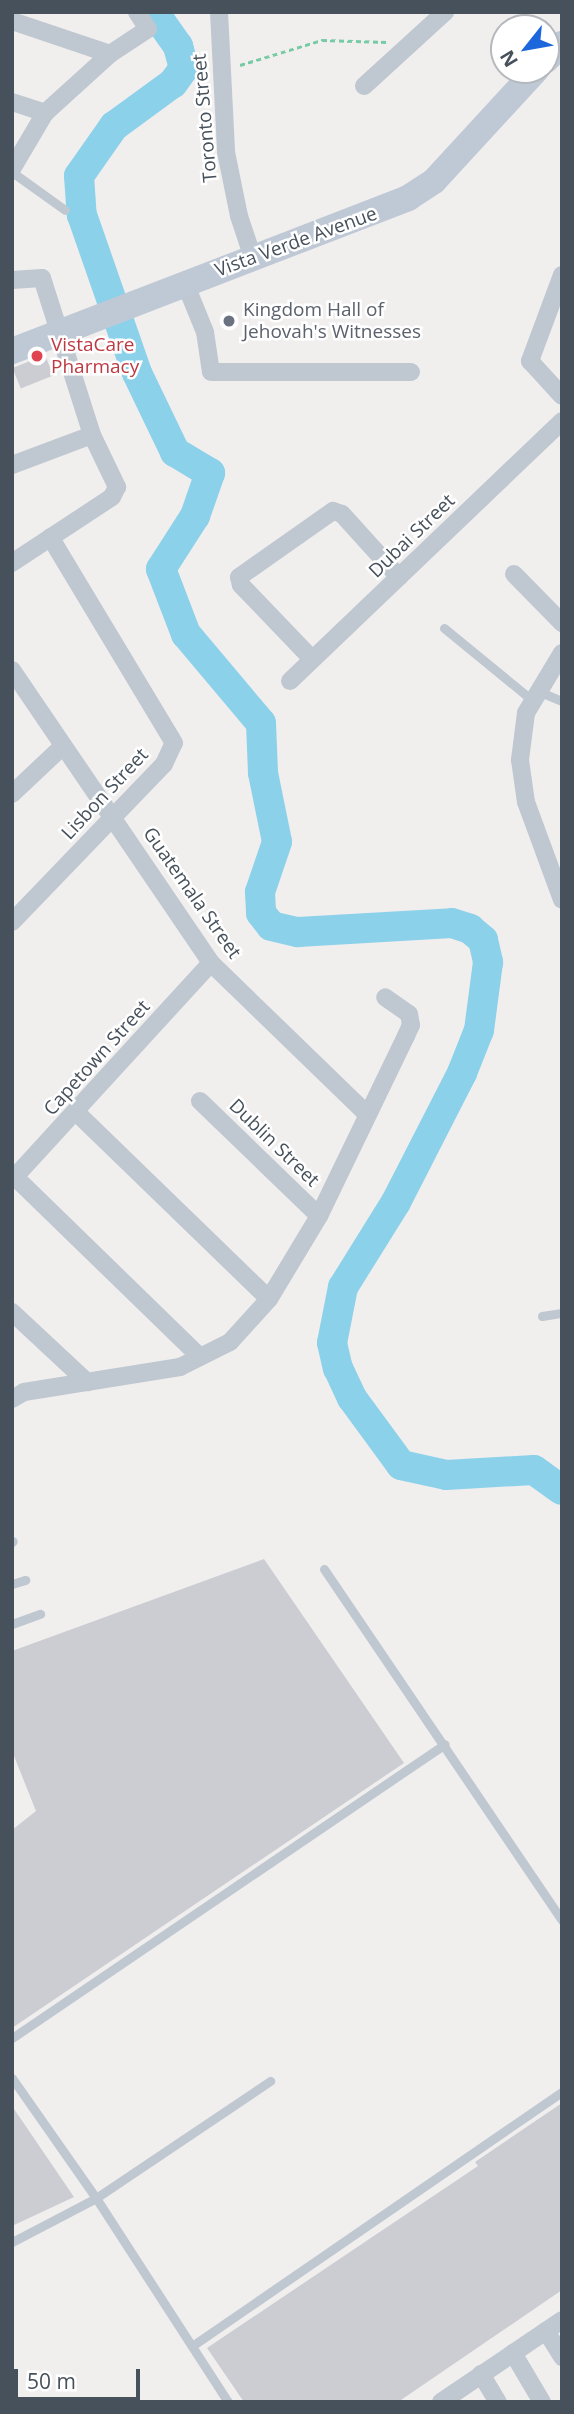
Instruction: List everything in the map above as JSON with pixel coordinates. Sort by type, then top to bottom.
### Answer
[{"type":"street","points":[[12,171],[45,113],[110,54],[148,29],[137,12]]},
{"type":"street","name":"Toronto Street","points":[[219,12],[220,70],[230,184],[253,258]]},
{"type":"street","points":[[364,86],[445,12]]},
{"type":"street","points":[[12,21],[110,54]]},
{"type":"street","name":"Vista Verde Avenue","points":[[12,351],[422,191],[524,84]]},
{"type":"street","points":[[12,102],[45,113]]},
{"type":"street","points":[[562,275],[530,361],[562,396]]},
{"type":"street","points":[[12,280],[42,278],[92,435],[115,475],[117,487],[112,497],[12,563]]},
{"type":"street","points":[[185,283],[205,332],[211,372],[411,372]]},
{"type":"street","name":"Dubai Street","points":[[290,681],[562,421]]},
{"type":"street","points":[[12,464],[92,435]]},
{"type":"street","points":[[312,659],[241,585],[240,577],[333,511],[342,514],[399,577]]},
{"type":"street","name":"Lisbon Street","points":[[12,922],[163,764],[174,743],[50,537]]},
{"type":"street","points":[[514,574],[562,623]]},
{"type":"street","points":[[562,653],[534,696],[520,760],[526,802],[556,870],[562,900]]},
{"type":"street","name":"Guatemala Street","points":[[12,670],[114,816],[211,963],[368,1114]]},
{"type":"street","points":[[12,794],[63,746]]},
{"type":"street","name":"Capetown Street","points":[[14,1178],[77,1113],[211,963]]},
{"type":"street","points":[[12,1399],[24,1392],[180,1367],[230,1342],[269,1299],[320,1216],[411,1025],[404,1007],[385,997]]},
{"type":"street","name":"Dublin Street","points":[[200,1101],[320,1216]]},
{"type":"street","points":[[77,1113],[269,1299]]},
{"type":"street","points":[[14,1178],[200,1357]]},
{"type":"street","points":[[12,1312],[87,1382]]},
{"type":"street","points":[[448,2400],[481,2374],[562,2320]]},
{"type":"street","points":[[546,2331],[562,2357]]},
{"type":"street","points":[[513,2353],[542,2402]]},
{"type":"street","points":[[481,2374],[498,2402]]},
{"type":"lane","points":[[12,171],[65,210]]},
{"type":"lane","points":[[444,628],[534,696],[562,702]]},
{"type":"lane","points":[[542,1316],[562,1313]]},
{"type":"lane","points":[[324,1569],[562,1920]]},
{"type":"lane","points":[[12,1584],[25,1580]]},
{"type":"lane","points":[[12,1624],[40,1614]]},
{"type":"lane","points":[[12,2038],[445,1744]]},
{"type":"lane","points":[[12,2078],[96,2197],[228,2402]]},
{"type":"lane","points":[[12,2242],[96,2197],[270,2081]]},
{"type":"lane","points":[[192,2346],[562,2092]]},
{"type":"path","points":[[220,70],[321,40],[411,43]]},
{"type":"building","points":[[45,355],[53,375],[21,389],[13,368]]},
{"type":"building","points":[[264,1559],[404,1763],[12,2028],[12,1830],[36,1811],[12,1751],[12,1651]]},
{"type":"building","points":[[562,2103],[562,2290],[398,2402],[244,2402],[207,2348],[478,2166],[475,2162]]},
{"type":"building","points":[[12,2106],[74,2197],[12,2226]]},
{"type":"waterway","points":[[154,12],[178,46],[184,68],[173,83],[114,126],[79,176],[82,215],[137,373],[175,452],[210,473],[195,516],[161,569],[186,634],[261,723],[263,773],[277,842],[260,892],[261,913],[271,926],[298,932],[452,923],[470,929],[483,940],[488,962],[479,1030],[462,1073],[396,1202],[343,1287],[332,1343],[338,1368],[352,1398],[401,1465],[446,1475],[534,1470],[562,1490]]},
{"type":"place","name":"Kingdom Hall of Jehovah's Witnesses","points":[[229,321]]},
{"type":"place","name":"VistaCare Pharmacy","points":[[37,356]]}]
